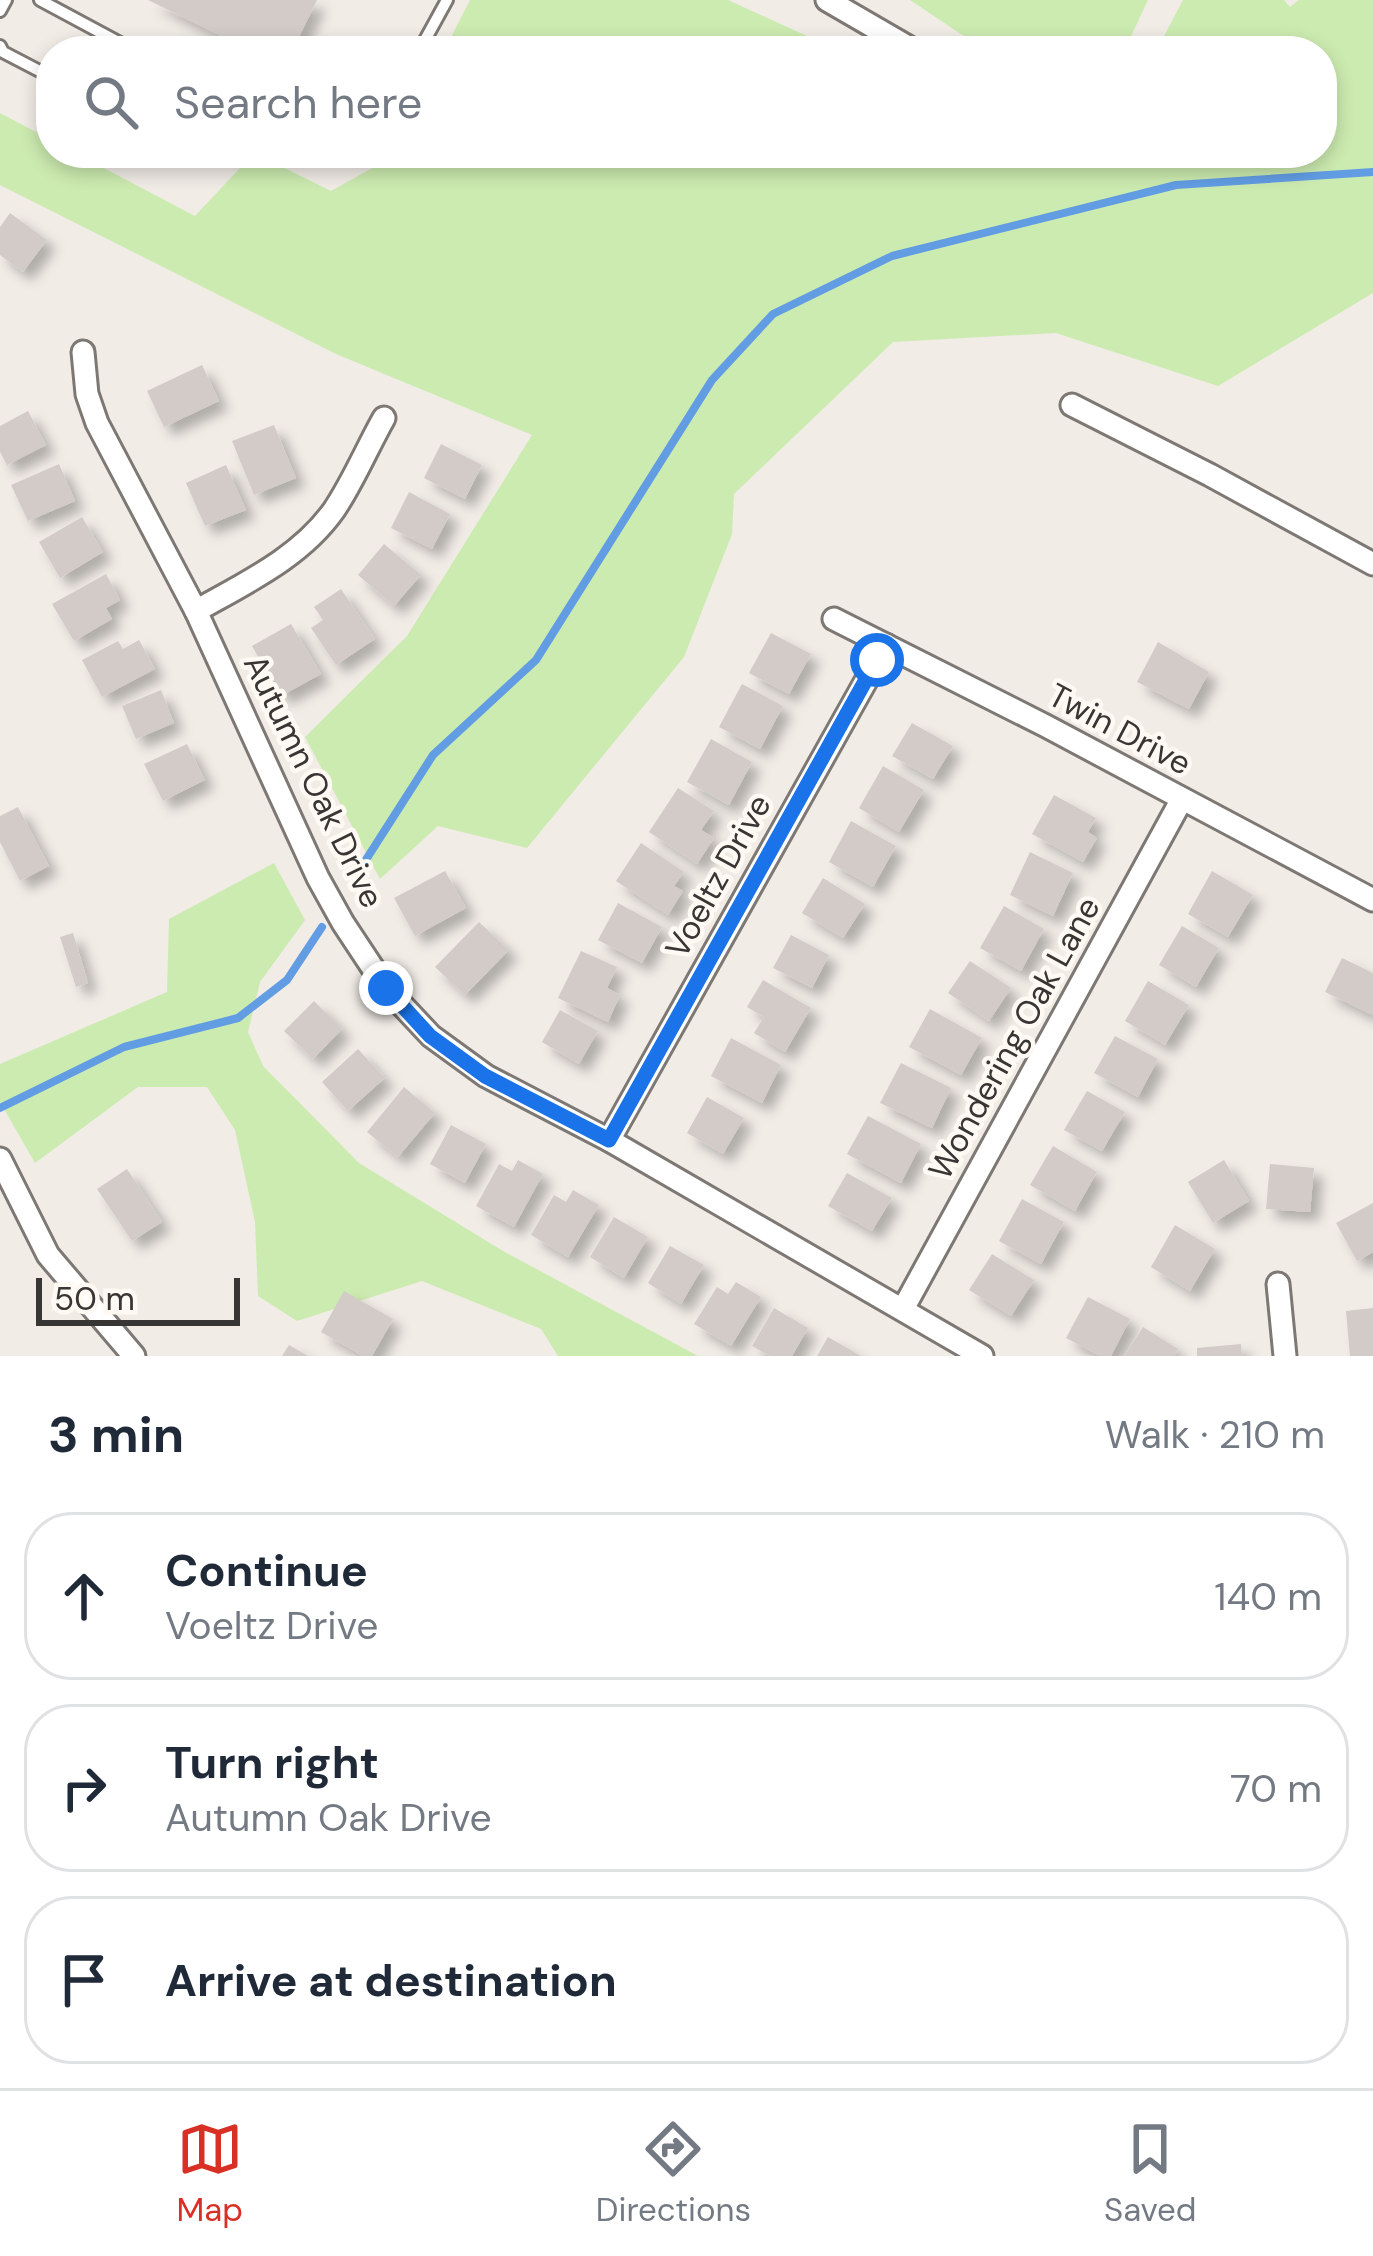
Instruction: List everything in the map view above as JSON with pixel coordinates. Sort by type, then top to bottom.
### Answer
[{"type":"street","points":[[827,0],[889,36]]},
{"type":"street","name":"Autumn Oak Drive","points":[[83,352],[87,394],[97,423],[196,611],[318,878],[386,988],[430,1036],[485,1076],[609,1140],[982,1356]]},
{"type":"street","points":[[1072,405],[1373,564]]},
{"type":"street","points":[[196,611],[301,547],[334,510],[384,418]]},
{"type":"street","name":"Twin Drive","points":[[834,619],[1373,900]]},
{"type":"street","name":"Voeltz Drive","points":[[609,1140],[886,645]]},
{"type":"street","name":"Wondering Oak Lane","points":[[903,1310],[1182,799]]},
{"type":"street","points":[[0,1159],[48,1255],[134,1356]]},
{"type":"street","points":[[1278,1284],[1285,1356]]},
{"type":"lane","points":[[0,11],[6,0]]},
{"type":"lane","points":[[40,0],[107,36]]},
{"type":"lane","points":[[427,36],[447,0]]},
{"type":"lane","points":[[0,46],[36,69]]},
{"type":"green space","points":[[470,0],[728,0],[807,36],[452,36]]},
{"type":"green space","points":[[910,0],[1148,0],[1131,36],[964,36]]},
{"type":"green space","points":[[1183,0],[1284,0],[1290,7],[1299,0],[1373,0],[1373,293],[1218,386],[1056,333],[893,342],[734,494],[732,534],[684,657],[527,848],[438,826],[380,879],[305,737],[407,636],[532,435],[336,354],[0,185],[0,113],[36,132],[36,168],[104,168],[195,216],[240,168],[284,168],[331,191],[372,168],[1337,168],[1337,36],[1164,36]]},
{"type":"green space","points":[[274,863],[305,920],[260,982],[248,1032],[263,1066],[359,1163],[503,1251],[698,1356],[558,1356],[541,1329],[422,1281],[297,1321],[258,1296],[255,1222],[235,1130],[207,1087],[138,1087],[35,1163],[0,1102],[0,1064],[167,992],[169,919]]},
{"type":"building","points":[[148,0],[317,0],[299,36],[221,36]]},
{"type":"building","points":[[10,213],[47,240],[23,272],[0,255],[0,227]]},
{"type":"building","points":[[202,365],[219,401],[164,427],[147,391]]},
{"type":"building","points":[[28,411],[46,445],[7,465],[0,452],[0,426]]},
{"type":"building","points":[[274,425],[296,478],[254,495],[232,441]]},
{"type":"building","points":[[441,444],[482,465],[465,499],[424,478]]},
{"type":"building","points":[[59,464],[75,501],[28,521],[11,485]]},
{"type":"building","points":[[226,465],[246,510],[205,526],[186,483]]},
{"type":"building","points":[[409,492],[450,514],[432,549],[391,528]]},
{"type":"building","points":[[82,517],[103,552],[60,578],[39,542]]},
{"type":"building","points":[[384,544],[421,575],[394,606],[358,575]]},
{"type":"building","points":[[106,574],[120,600],[106,608],[112,619],[74,641],[52,604]]},
{"type":"building","points":[[341,589],[375,639],[336,665],[311,628],[323,620],[314,607]]},
{"type":"building","points":[[291,624],[321,674],[281,696],[252,646]]},
{"type":"building","points":[[771,633],[811,654],[789,694],[749,673]]},
{"type":"building","points":[[139,640],[155,669],[102,697],[82,660],[118,641],[123,649]]},
{"type":"building","points":[[1158,642],[1209,672],[1189,709],[1137,682]]},
{"type":"building","points":[[742,684],[783,706],[760,749],[719,727]]},
{"type":"building","points":[[161,690],[174,723],[136,739],[122,706]]},
{"type":"building","points":[[912,723],[953,746],[933,779],[892,756]]},
{"type":"building","points":[[711,739],[752,762],[729,805],[687,782]]},
{"type":"building","points":[[187,744],[205,780],[163,801],[144,764]]},
{"type":"building","points":[[883,766],[924,790],[899,832],[859,808]]},
{"type":"building","points":[[678,788],[714,811],[701,830],[714,838],[697,864],[649,832]]},
{"type":"building","points":[[1054,795],[1096,818],[1088,832],[1097,838],[1083,862],[1032,834]]},
{"type":"building","points":[[18,807],[49,866],[20,881],[0,842],[0,816]]},
{"type":"building","points":[[851,821],[896,846],[873,887],[829,862]]},
{"type":"building","points":[[641,843],[684,872],[674,886],[683,891],[668,915],[616,881]]},
{"type":"building","points":[[1030,852],[1073,873],[1053,916],[1010,895]]},
{"type":"building","points":[[445,871],[466,908],[415,936],[394,898]]},
{"type":"building","points":[[1212,871],[1253,895],[1228,937],[1188,914]]},
{"type":"building","points":[[823,878],[865,904],[843,938],[802,913]]},
{"type":"building","points":[[618,903],[662,927],[642,963],[598,940]]},
{"type":"building","points":[[1004,906],[1044,929],[1021,971],[980,948]]},
{"type":"building","points":[[479,922],[509,950],[465,995],[435,967]]},
{"type":"building","points":[[1182,926],[1219,948],[1196,987],[1159,965]]},
{"type":"building","points":[[73,933],[88,983],[76,987],[60,937]]},
{"type":"building","points":[[791,935],[829,955],[812,988],[773,968]]},
{"type":"building","points":[[581,951],[617,967],[607,988],[620,995],[608,1022],[558,998]]},
{"type":"building","points":[[1342,958],[1373,973],[1373,1015],[1325,992]]},
{"type":"building","points":[[970,961],[1011,988],[989,1021],[948,993]]},
{"type":"building","points":[[763,980],[811,1008],[785,1052],[754,1033],[764,1017],[747,1007]]},
{"type":"building","points":[[1148,981],[1189,1005],[1165,1045],[1125,1021]]},
{"type":"building","points":[[314,1001],[342,1029],[313,1059],[284,1031]]},
{"type":"building","points":[[930,1009],[982,1038],[961,1075],[909,1047]]},
{"type":"building","points":[[560,1010],[598,1031],[579,1064],[542,1042]]},
{"type":"building","points":[[1115,1036],[1158,1059],[1138,1097],[1094,1073]]},
{"type":"building","points":[[731,1038],[781,1065],[762,1103],[711,1076]]},
{"type":"building","points":[[358,1049],[385,1078],[348,1111],[322,1082]]},
{"type":"building","points":[[901,1063],[951,1088],[932,1128],[880,1103]]},
{"type":"building","points":[[404,1087],[435,1113],[398,1157],[367,1132]]},
{"type":"building","points":[[1087,1091],[1125,1112],[1102,1151],[1064,1130]]},
{"type":"building","points":[[707,1097],[744,1118],[723,1154],[687,1133]]},
{"type":"building","points":[[868,1116],[921,1144],[901,1183],[847,1154]]},
{"type":"building","points":[[451,1125],[486,1144],[465,1183],[430,1164]]},
{"type":"building","points":[[1053,1146],[1097,1172],[1075,1211],[1030,1185]]},
{"type":"building","points":[[518,1160],[543,1174],[514,1227],[476,1206],[499,1164],[512,1171]]},
{"type":"building","points":[[1224,1160],[1249,1201],[1213,1223],[1188,1182]]},
{"type":"building","points":[[1270,1164],[1314,1168],[1310,1212],[1266,1209]]},
{"type":"building","points":[[127,1169],[162,1222],[132,1241],[97,1189]]},
{"type":"building","points":[[847,1173],[892,1198],[872,1231],[828,1206]]},
{"type":"building","points":[[573,1190],[599,1205],[568,1257],[531,1235],[554,1195],[566,1202]]},
{"type":"building","points":[[1022,1199],[1064,1222],[1041,1264],[999,1241]]},
{"type":"building","points":[[1373,1203],[1373,1252],[1357,1261],[1336,1223]]},
{"type":"building","points":[[614,1217],[648,1237],[624,1278],[590,1257]]},
{"type":"building","points":[[1175,1225],[1215,1249],[1190,1291],[1151,1267]]},
{"type":"building","points":[[670,1246],[704,1265],[681,1304],[648,1283]]},
{"type":"building","points":[[992,1254],[1034,1280],[1011,1316],[969,1290]]},
{"type":"building","points":[[736,1282],[761,1297],[731,1346],[694,1324],[717,1287],[728,1294]]},
{"type":"building","points":[[344,1291],[393,1319],[372,1356],[363,1356],[321,1332]]},
{"type":"building","points":[[1088,1297],[1130,1319],[1111,1356],[1100,1356],[1066,1338]]},
{"type":"building","points":[[774,1308],[808,1328],[792,1356],[770,1356],[752,1346]]},
{"type":"building","points":[[1373,1308],[1373,1356],[1350,1356],[1346,1311]]},
{"type":"building","points":[[1143,1327],[1178,1349],[1174,1356],[1124,1356]]},
{"type":"building","points":[[828,1337],[861,1356],[817,1356]]},
{"type":"building","points":[[1241,1344],[1242,1356],[1197,1356],[1197,1348]]},
{"type":"building","points":[[289,1345],[308,1356],[282,1356]]},
{"type":"waterway","points":[[360,869],[433,755],[536,660],[712,380],[773,314],[892,256],[1176,185],[1373,172]]},
{"type":"waterway","points":[[0,1108],[124,1047],[238,1018],[287,980],[322,927]]},
{"type":"route","points":[[386,988],[430,1036],[485,1076],[609,1140],[877,660]]}]
